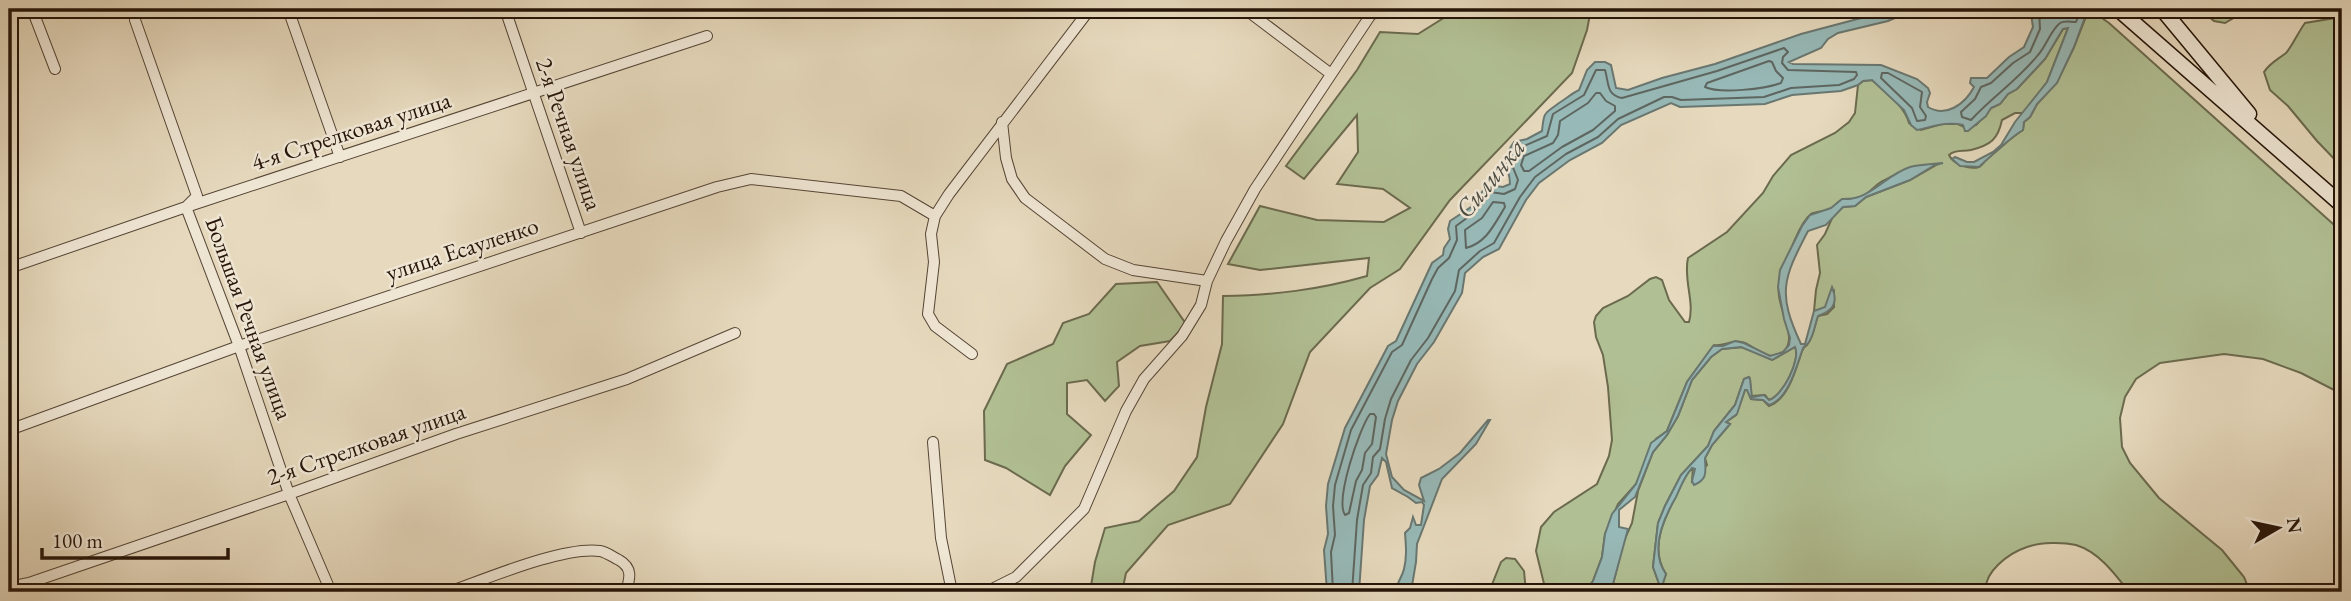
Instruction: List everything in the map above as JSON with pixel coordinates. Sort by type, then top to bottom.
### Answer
[{"type":"main road","points":[[2118,9],[2342,205]]},
{"type":"main road","points":[[2162,9],[2274,145]]},
{"type":"street","points":[[32,9],[55,69]]},
{"type":"street","points":[[288,9],[340,157]]},
{"type":"street","name":"2-я Речная улица","points":[[505,9],[581,233]]},
{"type":"street","points":[[972,354],[935,326],[928,314],[934,262],[931,234],[936,216],[1002,122],[1090,9]]},
{"type":"street","points":[[1245,9],[1331,74]]},
{"type":"street","points":[[986,592],[1016,577],[1084,509],[1126,411],[1144,379],[1182,336],[1201,305],[1207,281],[1258,184],[1370,16],[1378,9]]},
{"type":"street","name":"Большая Речная улица","points":[[135,20],[197,196],[186,207],[239,346],[289,494],[331,592]]},
{"type":"street","name":"4-я Стрелковая улица","points":[[9,268],[707,36]]},
{"type":"street","points":[[1002,122],[1006,158],[1012,179],[1025,198],[1105,259],[1133,270],[1207,281]]},
{"type":"street","name":"улица Есауленко","points":[[9,430],[239,346],[717,187],[751,180],[901,196],[936,216]]},
{"type":"street","name":"2-я Стрелковая улица","points":[[9,587],[29,583],[456,434],[627,379],[735,333]]},
{"type":"street","points":[[933,442],[941,538],[952,592]]},
{"type":"street","points":[[449,592],[516,567],[581,550],[603,551],[626,565],[631,576],[626,592]]},
{"type":"green space","points":[[1458,9],[1591,9],[1587,30],[1572,73],[1450,200],[1400,269],[1370,288],[1310,352],[1283,424],[1230,504],[1168,525],[1126,573],[1122,592],[1090,592],[1105,528],[1139,521],[1174,491],[1197,457],[1222,344],[1223,296],[1296,291],[1367,276],[1369,258],[1260,270],[1228,264],[1260,206],[1317,220],[1384,222],[1410,208],[1383,189],[1337,184],[1358,152],[1357,115],[1304,179],[1286,166],[1357,70],[1380,32],[1418,34]]},
{"type":"green space","points":[[2089,9],[2109,23],[2342,232],[2342,394],[2301,373],[2263,359],[2224,354],[2160,363],[2136,379],[2125,397],[2120,418],[2122,447],[2130,463],[2159,498],[2222,550],[2244,577],[2250,592],[2129,592],[2106,564],[2084,548],[2045,543],[2032,545],[2005,559],[1989,577],[1986,592],[1666,592],[1663,583],[1666,574],[1659,554],[1660,534],[1685,477],[1693,468],[1692,481],[1707,465],[1705,458],[1730,424],[1726,422],[1736,415],[1745,390],[1747,389],[1751,399],[1763,400],[1769,406],[1782,397],[1791,382],[1803,349],[1808,344],[1818,316],[1827,314],[1834,307],[1834,292],[1824,309],[1814,311],[1820,273],[1817,245],[1833,216],[1843,207],[1855,206],[1866,197],[1910,180],[1936,165],[1914,167],[1901,172],[1881,182],[1860,198],[1842,200],[1832,208],[1811,214],[1806,219],[1792,246],[1780,282],[1780,299],[1788,329],[1788,346],[1783,352],[1773,356],[1763,354],[1741,342],[1714,345],[1687,382],[1667,431],[1656,439],[1636,484],[1618,504],[1605,534],[1602,557],[1593,581],[1585,592],[1546,592],[1536,551],[1541,527],[1554,512],[1597,484],[1609,456],[1612,440],[1608,387],[1594,322],[1603,308],[1628,296],[1656,277],[1662,280],[1669,300],[1685,322],[1689,322],[1691,307],[1688,258],[1727,232],[1763,193],[1791,155],[1835,133],[1849,122],[1855,113],[1858,85],[1863,81],[1872,80],[1883,89],[1899,105],[1909,123],[1921,130],[1942,124],[1958,124],[1964,127],[1976,125],[1991,108],[2017,89],[2045,59],[2063,29],[2068,28],[2047,82],[2024,113],[2015,113],[2002,120],[1996,137],[1989,143],[1949,155],[1962,166],[1980,166],[2023,130],[2024,122],[2057,82]]},
{"type":"green space","points":[[2200,9],[2236,9],[2237,16],[2225,23],[2214,21]]},
{"type":"green space","points":[[2342,10],[2342,167],[2288,106],[2270,90],[2264,72],[2288,51],[2305,23],[2335,18]]},
{"type":"green space","points":[[1157,282],[1186,324],[1170,341],[1140,346],[1117,362],[1119,386],[1105,401],[1087,380],[1067,383],[1067,414],[1091,435],[1065,466],[1050,495],[1006,468],[985,460],[984,411],[1007,364],[1053,344],[1063,323],[1089,314],[1116,284]]},
{"type":"green space","points":[[1744,347],[1772,360],[1795,347],[1795,360],[1790,377],[1780,392],[1769,400],[1765,395],[1751,396],[1750,379],[1744,379],[1735,405],[1714,431],[1708,446],[1681,475],[1658,523],[1653,567],[1662,592],[1614,592],[1613,584],[1623,543],[1632,523],[1638,491],[1653,452],[1678,416],[1692,380],[1711,357],[1722,349]]},
{"type":"green space","points":[[1506,558],[1515,559],[1524,571],[1526,592],[1489,592],[1501,562]]},
{"type":"water","points":[[1891,9],[1892,15],[1916,9],[1888,21],[1838,33],[1828,39],[1821,48],[1789,62],[1881,65],[1917,79],[1928,88],[1928,107],[1948,110],[1960,104],[1970,93],[1974,87],[1970,83],[1971,78],[1987,78],[2024,47],[2033,27],[2031,14],[2034,9],[2088,9],[2057,83],[2037,104],[2024,122],[2023,130],[1979,167],[1960,166],[1952,159],[1955,157],[1974,162],[2001,145],[2015,122],[2047,82],[2068,28],[2063,29],[2045,59],[2017,89],[1991,108],[1986,116],[1968,131],[1965,131],[1963,125],[1951,124],[1917,130],[1911,125],[1904,110],[1872,80],[1841,91],[1792,95],[1765,104],[1680,107],[1671,103],[1621,125],[1602,143],[1570,160],[1539,183],[1526,200],[1499,249],[1483,257],[1465,273],[1462,293],[1434,342],[1417,364],[1398,401],[1392,420],[1386,454],[1392,477],[1404,490],[1424,501],[1419,485],[1421,478],[1439,469],[1460,453],[1490,420],[1476,444],[1442,479],[1417,544],[1411,592],[1396,592],[1396,589],[1405,564],[1405,533],[1410,528],[1413,517],[1416,525],[1421,525],[1424,505],[1392,488],[1386,462],[1382,458],[1378,475],[1370,486],[1364,520],[1359,592],[1327,592],[1324,550],[1328,534],[1328,484],[1345,428],[1388,346],[1396,341],[1432,263],[1443,255],[1450,239],[1450,221],[1471,207],[1487,185],[1503,187],[1510,184],[1506,160],[1514,142],[1542,131],[1546,113],[1579,90],[1587,70],[1595,62],[1611,65],[1616,88],[1628,90]]},
{"type":"water","points":[[1943,163],[1910,180],[1866,197],[1855,206],[1843,207],[1826,225],[1808,231],[1788,274],[1786,286],[1788,312],[1801,344],[1805,344],[1814,311],[1825,307],[1832,287],[1835,298],[1833,306],[1818,316],[1811,339],[1804,347],[1790,382],[1776,402],[1769,405],[1763,400],[1751,399],[1745,390],[1737,414],[1726,422],[1730,424],[1705,458],[1702,480],[1694,485],[1692,481],[1695,469],[1692,468],[1685,478],[1667,515],[1658,545],[1661,565],[1666,574],[1663,583],[1666,592],[1662,592],[1653,567],[1658,523],[1681,475],[1708,446],[1714,431],[1735,405],[1744,379],[1750,379],[1752,397],[1764,395],[1769,400],[1780,392],[1793,368],[1795,347],[1772,360],[1741,347],[1722,349],[1711,357],[1692,380],[1678,416],[1653,452],[1635,497],[1619,510],[1619,527],[1628,529],[1613,584],[1614,592],[1595,587],[1585,592],[1593,581],[1602,557],[1605,534],[1612,514],[1636,484],[1651,443],[1667,431],[1687,382],[1713,346],[1723,346],[1735,341],[1770,356],[1783,352],[1789,345],[1790,338],[1778,287],[1780,270],[1810,215],[1831,208],[1842,199],[1861,196],[1910,167]]},
{"type":"water label","name":"Силинка","points":[[1490,178]]}]
